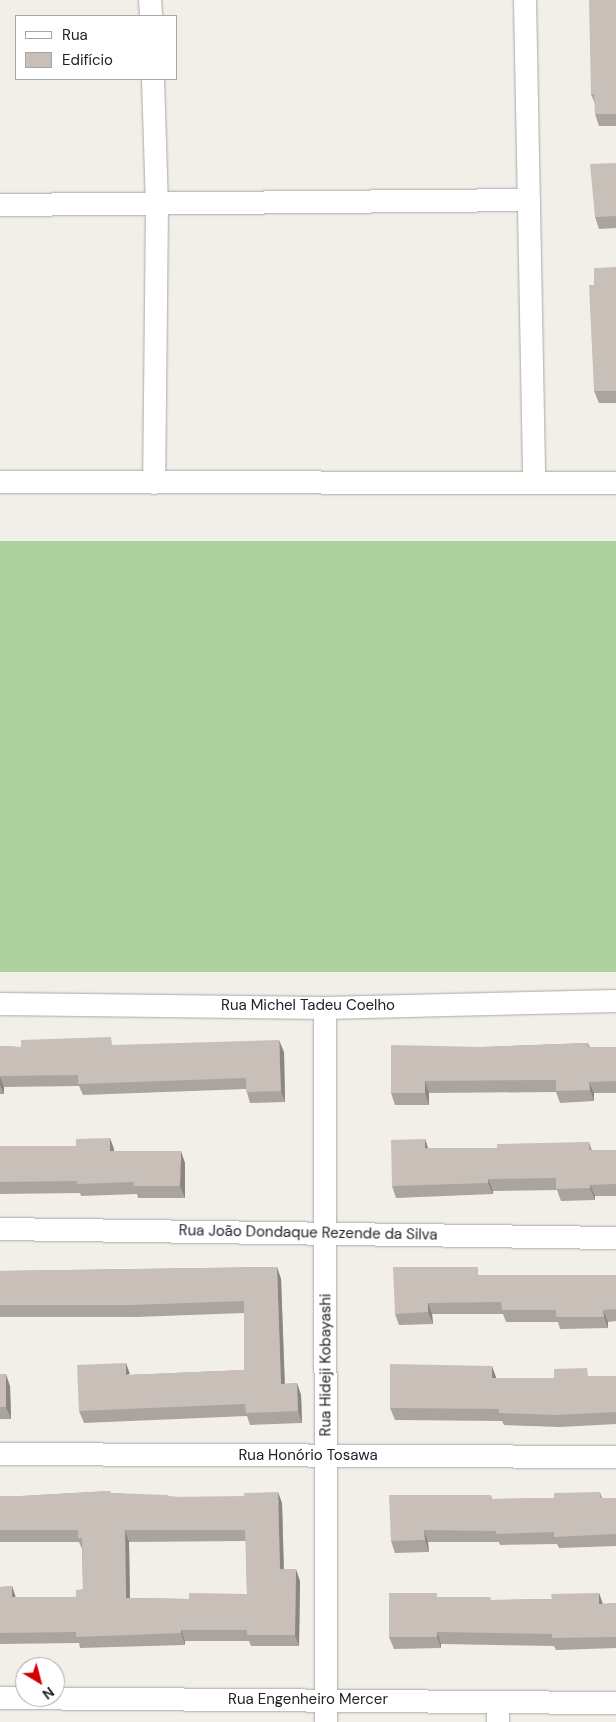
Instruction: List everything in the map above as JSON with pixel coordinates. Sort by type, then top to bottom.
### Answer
[{"type":"street","points":[[150,0],[151,15]]},
{"type":"street","points":[[525,0],[534,482]]},
{"type":"street","points":[[153,80],[157,206],[154,483]]},
{"type":"street","points":[[0,205],[157,206],[529,200]]},
{"type":"street","points":[[0,482],[616,482]]},
{"type":"street","name":"Rua Michel Tadeu Coelho","points":[[0,1004],[325,1008],[616,1002]]},
{"type":"street","name":"Rua Hideji Kobayashi","points":[[325,1008],[326,1722]]},
{"type":"street","name":"Rua João Dondaque Rezende da Silva","points":[[0,1229],[326,1232],[616,1238]]},
{"type":"street","name":"Rua Honório Tosawa","points":[[0,1454],[616,1457]]},
{"type":"street","name":"Rua Engenheiro Mercer","points":[[0,1698],[326,1700],[498,1712],[616,1703]]},
{"type":"green space","points":[[0,541],[616,541],[616,972],[0,972]]},
{"type":"building","points":[[589,0],[616,0],[616,114],[595,114],[594,94],[591,94]]},
{"type":"building","points":[[616,163],[616,216],[595,217],[590,164]]},
{"type":"building","points":[[616,267],[616,391],[594,391],[589,285],[594,285],[594,268]]},
{"type":"building","points":[[111,1037],[112,1045],[279,1040],[281,1091],[246,1092],[246,1078],[78,1084],[78,1075],[0,1076],[0,1046],[21,1047],[21,1040]]},
{"type":"building","points":[[588,1043],[588,1047],[616,1047],[616,1081],[589,1082],[590,1090],[556,1091],[556,1080],[425,1081],[425,1093],[391,1093],[391,1045],[482,1047]]},
{"type":"building","points":[[110,1138],[110,1151],[181,1151],[180,1186],[134,1186],[134,1182],[77,1184],[77,1181],[0,1182],[0,1146],[76,1146],[76,1139]]},
{"type":"building","points":[[425,1139],[425,1148],[497,1148],[497,1144],[589,1142],[589,1150],[616,1150],[616,1184],[590,1185],[590,1188],[556,1189],[556,1178],[488,1179],[488,1183],[392,1186],[391,1140]]},
{"type":"building","points":[[277,1267],[281,1384],[297,1383],[298,1411],[246,1413],[245,1404],[79,1411],[77,1365],[126,1363],[126,1375],[244,1370],[244,1301],[132,1305],[0,1305],[0,1271]]},
{"type":"building","points":[[393,1267],[478,1267],[478,1275],[616,1275],[616,1309],[603,1310],[604,1317],[556,1317],[556,1310],[502,1310],[501,1302],[428,1303],[428,1312],[395,1314]]},
{"type":"building","points":[[390,1364],[492,1366],[492,1378],[554,1378],[554,1369],[587,1368],[588,1376],[616,1376],[616,1412],[556,1415],[499,1413],[499,1409],[390,1408]]},
{"type":"building","points":[[0,1374],[6,1374],[6,1407],[0,1407]]},
{"type":"building","points":[[110,1491],[110,1493],[168,1495],[168,1497],[244,1496],[244,1493],[278,1492],[280,1569],[296,1569],[295,1635],[247,1635],[247,1630],[181,1630],[181,1633],[76,1637],[76,1632],[0,1633],[0,1587],[12,1586],[12,1597],[76,1597],[76,1590],[83,1589],[82,1538],[78,1538],[78,1530],[0,1530],[0,1496]],"holes":[[[125,1530],[245,1530],[247,1594],[189,1593],[189,1599],[126,1598]]]},
{"type":"building","points":[[600,1492],[600,1498],[616,1498],[616,1534],[554,1537],[554,1532],[496,1534],[496,1531],[424,1530],[425,1540],[391,1541],[389,1495],[491,1495],[491,1499],[554,1498],[554,1493]]},
{"type":"building","points":[[389,1593],[437,1593],[437,1597],[490,1597],[491,1600],[552,1599],[551,1594],[599,1593],[599,1604],[616,1603],[616,1637],[552,1638],[552,1634],[437,1632],[437,1637],[389,1637]]}]
